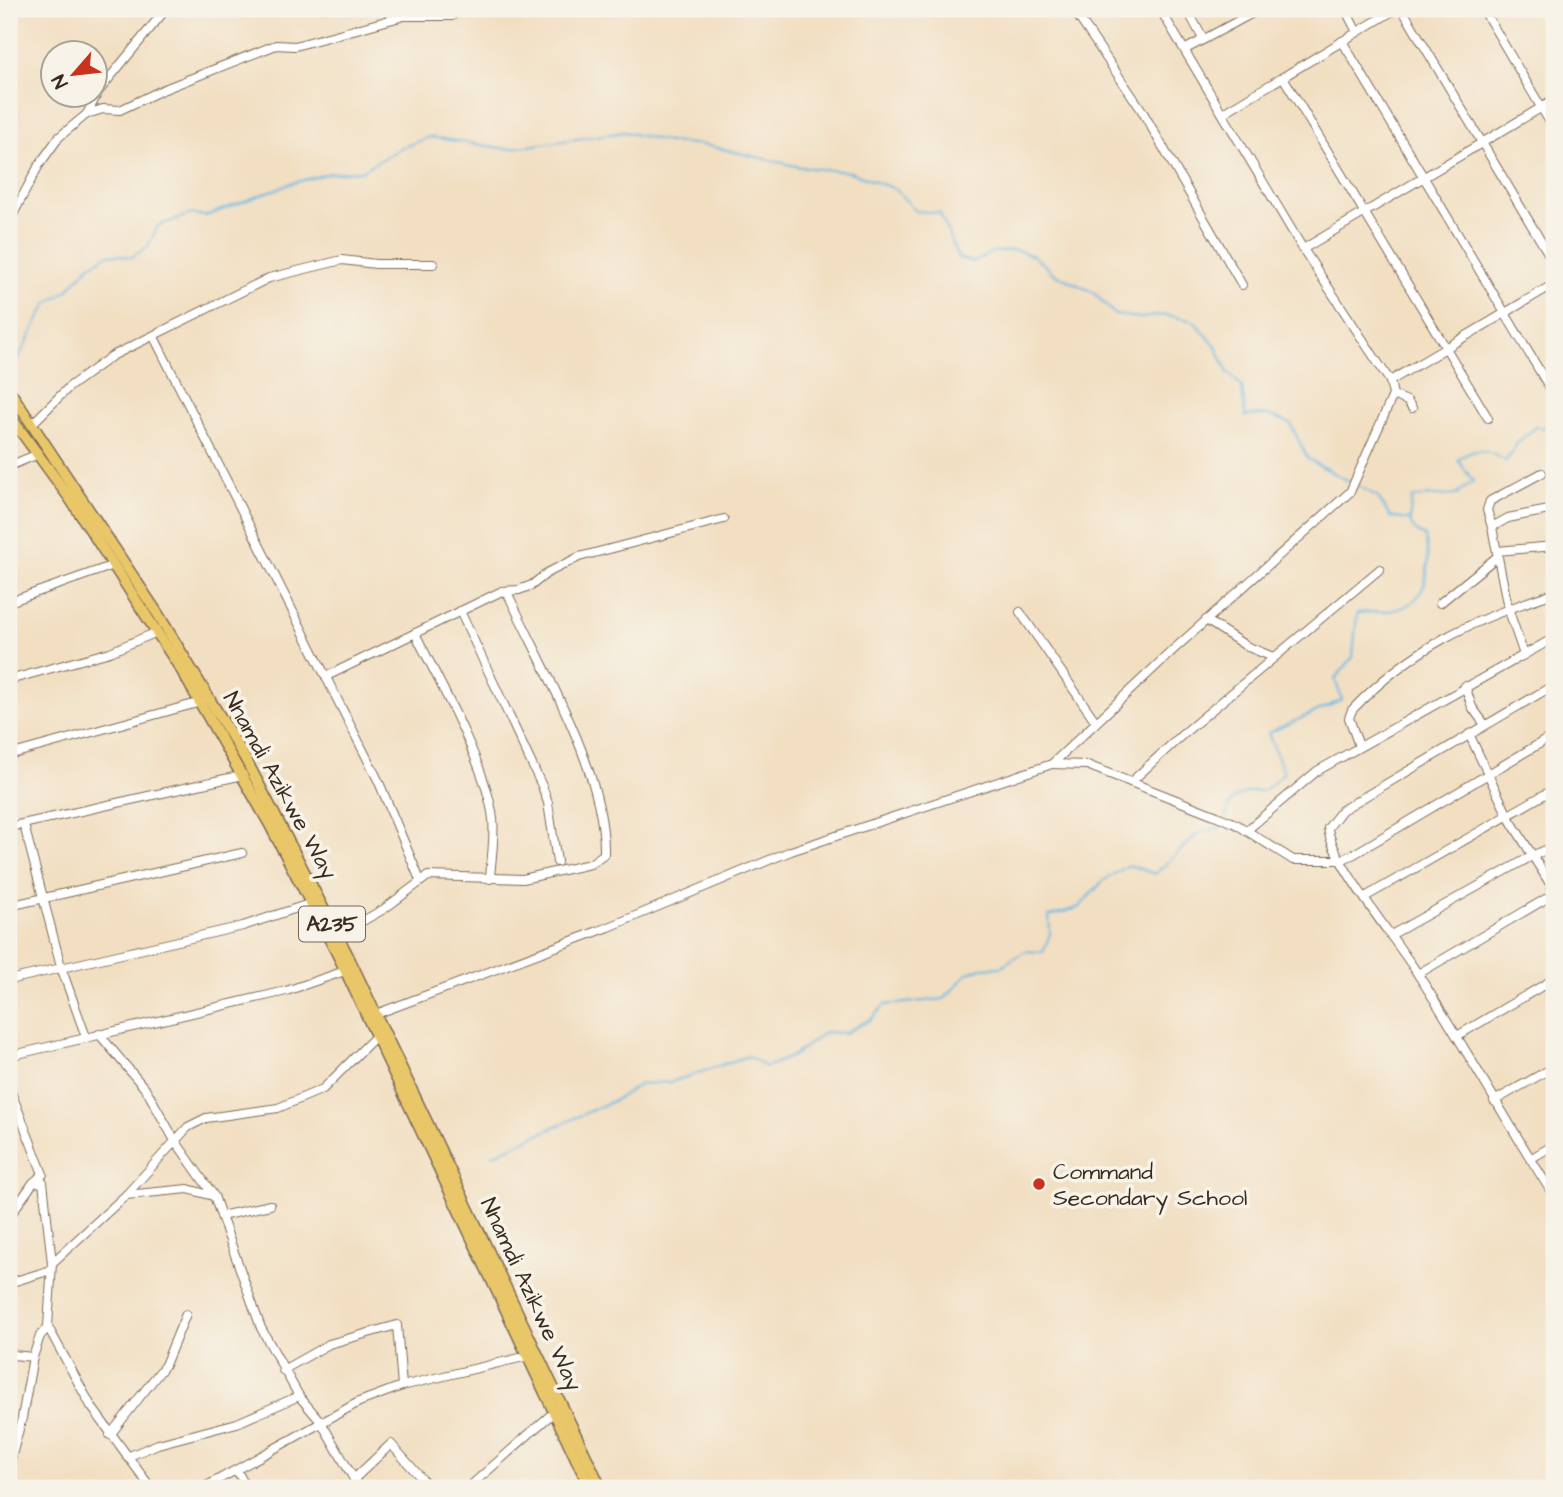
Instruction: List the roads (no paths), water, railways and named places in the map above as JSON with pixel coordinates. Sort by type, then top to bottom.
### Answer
[{"type":"highway","name":"Nnamdi Azikwe Way","points":[[9,390],[158,614],[233,738],[338,935],[601,1488]]},
{"type":"highway","name":"Nnamdi Azikwe Way","points":[[9,415],[114,565],[201,702],[243,775],[312,903],[590,1488]]},
{"type":"street","points":[[87,114],[98,92],[166,9]]},
{"type":"street","points":[[1073,9],[1141,109],[1242,285]]},
{"type":"street","points":[[1052,764],[1206,620],[1350,492],[1393,395],[1390,381],[1303,248],[1186,48],[1160,9]]},
{"type":"street","points":[[1187,9],[1203,39]]},
{"type":"street","points":[[1186,48],[1260,9]]},
{"type":"street","points":[[1345,9],[1357,32]]},
{"type":"street","points":[[1223,113],[1396,9]]},
{"type":"street","points":[[1402,9],[1554,263]]},
{"type":"street","points":[[1483,9],[1554,129]]},
{"type":"street","points":[[9,222],[39,164],[59,137],[87,114],[103,109],[120,110],[162,90],[276,45],[295,46],[404,16],[452,16]]},
{"type":"street","points":[[1342,41],[1554,395]]},
{"type":"street","points":[[1283,77],[1488,418]]},
{"type":"street","points":[[1303,248],[1554,100]]},
{"type":"street","points":[[33,423],[69,387],[112,356],[269,278],[342,260],[376,264],[433,264]]},
{"type":"street","points":[[1390,381],[1554,284]]},
{"type":"street","points":[[154,337],[378,779],[421,880]]},
{"type":"street","points":[[1393,395],[1407,401],[1412,408]]},
{"type":"street","points":[[9,466],[36,456]]},
{"type":"street","points":[[1524,655],[1508,608],[1487,510],[1490,501],[1542,473]]},
{"type":"street","points":[[1492,527],[1508,517],[1554,509]]},
{"type":"street","points":[[327,676],[502,591],[519,590],[532,585],[547,573],[579,557],[724,519]]},
{"type":"street","points":[[1440,603],[1497,554],[1554,547]]},
{"type":"street","points":[[9,602],[114,565]]},
{"type":"street","points":[[1131,782],[1273,657],[1380,569]]},
{"type":"street","points":[[338,935],[384,909],[421,880],[437,874],[490,879],[523,878],[590,864],[604,854],[601,806],[580,750],[508,594],[502,591]]},
{"type":"street","points":[[1359,746],[1349,718],[1352,710],[1388,674],[1474,621],[1554,593]]},
{"type":"street","points":[[460,611],[542,786],[548,803],[557,862]]},
{"type":"street","points":[[1020,612],[1096,722]]},
{"type":"street","points":[[1206,620],[1246,646],[1273,657]]},
{"type":"street","points":[[9,680],[110,652],[157,632]]},
{"type":"street","points":[[415,633],[450,706],[488,796],[493,834],[490,879]]},
{"type":"street","points":[[1246,831],[1317,771],[1554,638]]},
{"type":"street","points":[[1554,685],[1342,810],[1328,828],[1329,840],[1341,860],[1418,974],[1554,1196]]},
{"type":"street","points":[[1465,686],[1472,707],[1485,725]]},
{"type":"street","points":[[9,755],[201,702]]},
{"type":"street","points":[[1418,974],[1554,892],[1508,818],[1469,734]]},
{"type":"street","points":[[376,1014],[609,928],[791,851],[1052,764],[1087,765],[1131,782],[1236,824],[1293,860],[1341,860],[1554,735]]},
{"type":"street","points":[[9,827],[243,775]]},
{"type":"street","points":[[1365,897],[1508,818],[1554,789]]},
{"type":"street","points":[[24,825],[37,864],[42,898],[62,970],[86,1037]]},
{"type":"street","points":[[1391,935],[1554,846]]},
{"type":"street","points":[[9,906],[242,853]]},
{"type":"street","points":[[9,980],[62,970],[243,926],[312,903]]},
{"type":"street","points":[[9,1056],[286,991],[345,971]]},
{"type":"street","points":[[1457,1037],[1554,979]]},
{"type":"street","points":[[99,1034],[147,1091],[174,1139],[214,1196],[261,1328],[283,1370],[299,1396],[321,1422],[359,1488]]},
{"type":"street","points":[[9,1283],[52,1266],[126,1195],[174,1139],[188,1127],[206,1118],[278,1108],[323,1089],[376,1036]]},
{"type":"street","points":[[1494,1101],[1554,1067]]},
{"type":"street","points":[[9,1087],[43,1174],[9,1217]]},
{"type":"street","points":[[1530,1159],[1554,1144]]},
{"type":"street","points":[[33,1184],[43,1182],[52,1266],[48,1327],[110,1435],[151,1488]]},
{"type":"street","points":[[126,1195],[188,1189],[214,1196]]},
{"type":"street","points":[[221,1216],[270,1205]]},
{"type":"street","points":[[110,1435],[165,1365],[186,1314]]},
{"type":"street","points":[[283,1370],[329,1343],[397,1325],[402,1386]]},
{"type":"street","points":[[9,1466],[24,1409],[33,1357],[40,1336],[48,1327]]},
{"type":"street","points":[[9,1348],[13,1355],[33,1357]]},
{"type":"street","points":[[203,1488],[238,1472],[321,1422],[402,1386],[528,1356]]},
{"type":"street","points":[[127,1457],[158,1444],[237,1423],[299,1396]]},
{"type":"street","points":[[468,1488],[554,1412]]},
{"type":"street","points":[[354,1479],[391,1444],[430,1488]]},
{"type":"street","points":[[238,1472],[246,1488]]},
{"type":"waterway","points":[[18,359],[47,304],[68,290],[89,266],[109,254],[132,257],[148,246],[158,226],[191,214],[206,216],[289,184],[330,173],[361,171],[401,148],[430,137],[507,149],[624,132],[668,142],[705,145],[800,167],[850,172],[895,189],[916,211],[940,213],[958,258],[974,262],[992,252],[1016,250],[1034,256],[1053,273],[1093,292],[1115,315],[1140,318],[1166,315],[1194,321],[1216,346],[1227,371],[1242,387],[1245,416],[1268,415],[1290,423],[1308,459],[1352,483]]},
{"type":"waterway","points":[[1226,817],[1234,799],[1244,793],[1264,791],[1284,773],[1268,733],[1342,700],[1335,679],[1353,657],[1357,613],[1399,609],[1411,603],[1422,590],[1427,573],[1428,554],[1425,537],[1414,529],[1410,521],[1413,497],[1456,495],[1473,481],[1458,460],[1464,455],[1482,451],[1506,461],[1518,442],[1536,427],[1554,428]]},
{"type":"waterway","points":[[1357,485],[1378,497],[1390,517],[1408,520]]},
{"type":"waterway","points":[[492,1155],[615,1100],[641,1084],[671,1082],[748,1056],[766,1067],[793,1056],[825,1032],[845,1033],[871,1019],[885,1005],[944,999],[968,973],[982,968],[1000,967],[1025,951],[1043,952],[1050,934],[1049,916],[1078,908],[1103,881],[1129,865],[1155,874],[1200,832],[1219,828],[1225,822]]},
{"type":"place","name":"Command Secondary School","points":[[1039,1184]]}]
